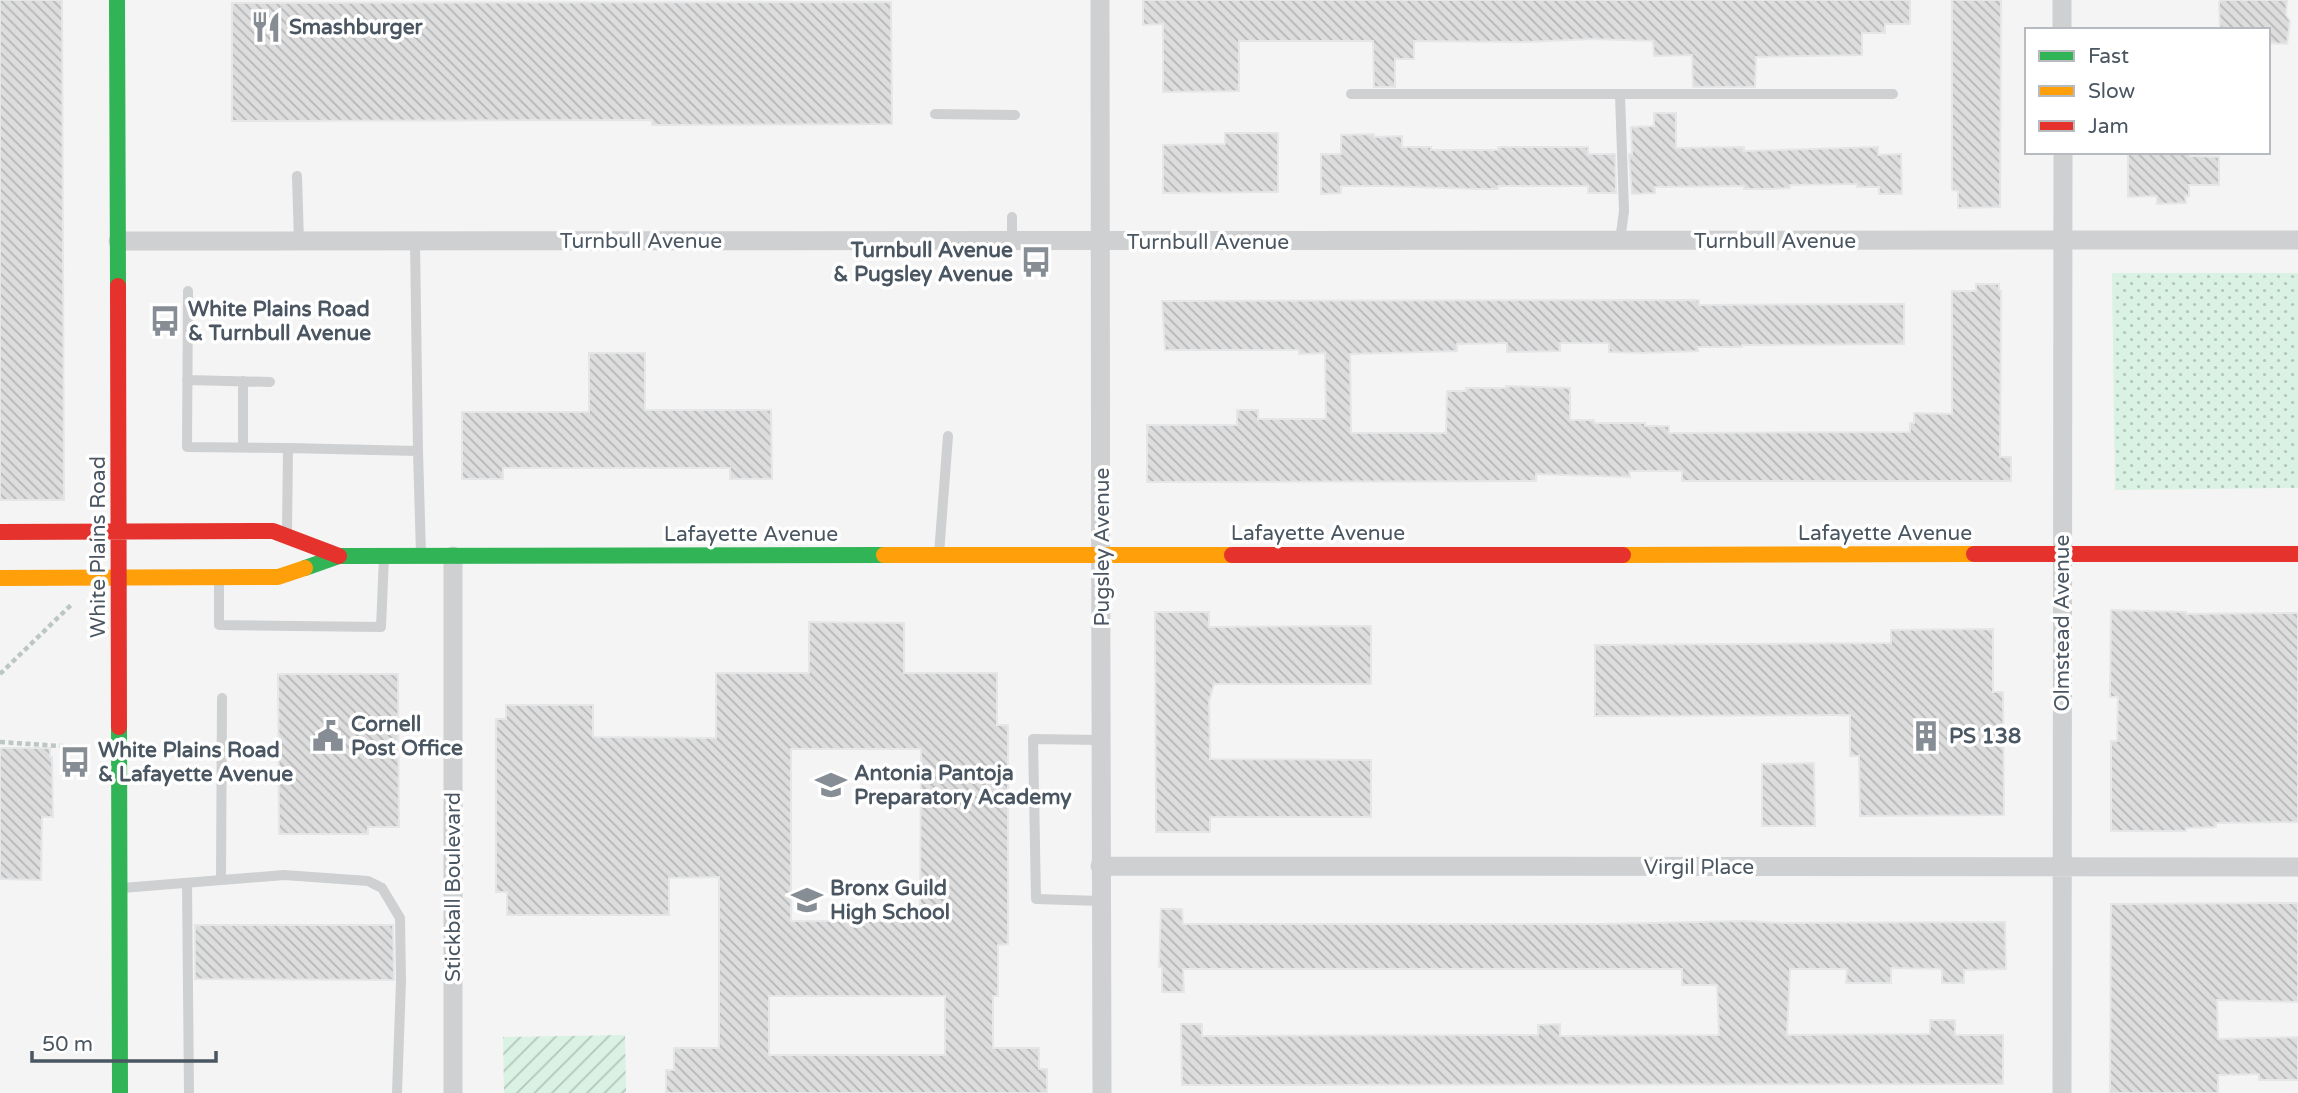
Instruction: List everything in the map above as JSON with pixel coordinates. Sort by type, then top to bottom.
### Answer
[{"type":"street","name":"White Plains Road","points":[[117,0],[120,1093]]},
{"type":"street","name":"Pugsley Avenue","points":[[1100,0],[1102,1093]]},
{"type":"street","points":[[2062,0],[2062,28]]},
{"type":"street","name":"Olmstead Avenue","points":[[2063,154],[2063,1093]]},
{"type":"street","name":"Turnbull Avenue","points":[[118,241],[2298,240]]},
{"type":"street","name":"Lafayette Avenue","points":[[0,532],[273,531],[339,556]]},
{"type":"street","name":"Lafayette Avenue","points":[[0,578],[278,577],[339,556],[2298,554]]},
{"type":"street","name":"Stickball Boulevard","points":[[453,556],[453,1093]]},
{"type":"street","name":"Virgil Place","points":[[1100,866],[2298,867]]},
{"type":"lane","points":[[1351,94],[1893,94]]},
{"type":"lane","points":[[1620,95],[1624,211],[1620,241]]},
{"type":"lane","points":[[935,114],[1015,115]]},
{"type":"lane","points":[[297,176],[299,242]]},
{"type":"lane","points":[[1012,217],[1012,242]]},
{"type":"lane","points":[[415,241],[421,556]]},
{"type":"lane","points":[[188,291],[187,447],[418,451]]},
{"type":"lane","points":[[187,380],[270,382]]},
{"type":"lane","points":[[243,381],[243,448]]},
{"type":"lane","points":[[939,555],[948,436]]},
{"type":"lane","points":[[287,536],[288,448]]},
{"type":"lane","points":[[219,578],[219,625],[381,627],[384,556]]},
{"type":"lane","points":[[221,880],[222,698]]},
{"type":"lane","points":[[1100,901],[1036,899],[1033,739],[1101,740]]},
{"type":"lane","points":[[120,888],[284,875],[369,881],[382,888],[400,918],[397,1093]]},
{"type":"lane","points":[[187,883],[189,1093]]},
{"type":"path","points":[[0,674],[75,601]]},
{"type":"path","points":[[0,742],[75,747]]},
{"type":"green space","points":[[2112,273],[2298,273],[2298,488],[2115,490]]},
{"type":"green space","points":[[625,1035],[626,1093],[504,1093],[503,1037]]},
{"type":"building","points":[[0,0],[62,0],[64,500],[0,500]]},
{"type":"building","points":[[1143,0],[1910,0],[1910,24],[1885,24],[1885,33],[1862,33],[1862,55],[1756,57],[1755,87],[1693,87],[1692,55],[1654,56],[1653,41],[1414,41],[1414,59],[1395,59],[1395,87],[1374,87],[1373,41],[1239,41],[1239,91],[1163,92],[1163,24],[1143,25]]},
{"type":"building","points":[[1952,0],[2001,0],[2000,207],[1958,208],[1958,191],[1952,190]]},
{"type":"building","points":[[2287,0],[2286,15],[2290,21],[2287,44],[2270,43],[2270,28],[2220,28],[2219,2]]},
{"type":"building","points":[[891,2],[892,124],[652,125],[652,120],[232,121],[232,3]]},
{"type":"building","points":[[1654,113],[1676,113],[1676,148],[1744,147],[1744,151],[1878,147],[1878,155],[1901,154],[1902,194],[1879,194],[1879,187],[1857,187],[1857,184],[1790,185],[1790,188],[1768,189],[1744,189],[1744,186],[1655,187],[1655,193],[1632,194],[1629,154],[1632,154],[1631,127],[1654,126]]},
{"type":"building","points":[[1225,133],[1278,133],[1278,192],[1163,193],[1163,145],[1225,144]]},
{"type":"building","points":[[1374,134],[1374,137],[1402,136],[1402,147],[1431,147],[1431,150],[1588,147],[1588,154],[1615,154],[1616,193],[1588,193],[1588,186],[1498,186],[1498,189],[1476,189],[1341,186],[1341,193],[1321,194],[1321,154],[1341,154],[1341,135]]},
{"type":"building","points":[[2128,154],[2219,157],[2219,185],[2189,185],[2189,196],[2185,196],[2186,203],[2157,204],[2157,196],[2128,197]]},
{"type":"building","points":[[1976,284],[1999,284],[2001,291],[2000,457],[2011,457],[2011,481],[1682,481],[1682,471],[1629,471],[1630,477],[1536,474],[1536,481],[1147,482],[1147,425],[1237,425],[1237,410],[1258,410],[1258,419],[1326,419],[1325,353],[1299,354],[1299,350],[1165,350],[1162,301],[1699,300],[1699,305],[1904,304],[1904,344],[1742,345],[1698,347],[1698,351],[1644,353],[1609,352],[1607,343],[1560,343],[1560,351],[1507,352],[1507,343],[1504,343],[1457,344],[1457,351],[1350,354],[1351,433],[1446,433],[1447,391],[1506,386],[1570,388],[1570,420],[1669,426],[1669,433],[1910,432],[1914,413],[1952,414],[1952,291],[1976,291]]},
{"type":"building","points":[[589,353],[645,353],[645,410],[771,410],[772,479],[730,479],[730,468],[503,468],[503,479],[462,479],[462,412],[589,412]]},
{"type":"building","points":[[2111,610],[2186,614],[2298,613],[2298,822],[2216,823],[2216,827],[2186,828],[2186,831],[2111,831],[2111,741],[2117,741],[2118,697],[2110,697]]},
{"type":"building","points":[[1155,612],[1209,612],[1209,627],[1371,626],[1371,684],[1214,684],[1209,701],[1210,759],[1371,760],[1371,817],[1210,817],[1210,832],[1156,832]]},
{"type":"building","points":[[809,622],[904,623],[904,673],[997,673],[997,725],[1008,725],[1008,944],[998,945],[998,996],[993,996],[993,1048],[1039,1048],[1039,1069],[1047,1069],[1047,1093],[666,1093],[666,1070],[674,1070],[674,1048],[719,1048],[719,877],[669,878],[669,915],[507,915],[507,892],[496,892],[496,719],[506,719],[506,705],[593,705],[593,737],[716,738],[716,673],[809,673]],"holes":[[[791,749],[921,749],[920,921],[791,921]],[[769,996],[945,996],[945,1055],[769,1055]]]},
{"type":"building","name":"PS 138","points":[[1993,629],[1993,692],[2003,692],[2004,815],[1860,816],[1859,756],[1850,756],[1850,715],[1595,716],[1595,645],[1891,643],[1891,630]]},
{"type":"building","points":[[278,674],[398,674],[399,827],[368,827],[368,834],[279,834]]},
{"type":"building","points":[[0,748],[50,748],[53,817],[42,817],[41,880],[0,879]]},
{"type":"building","points":[[1814,763],[1815,826],[1762,826],[1762,764]]},
{"type":"building","points":[[2298,903],[2298,1002],[2217,1000],[2218,1039],[2298,1037],[2298,1080],[2259,1080],[2259,1074],[2218,1075],[2218,1093],[2110,1093],[2111,904]]},
{"type":"building","points":[[1161,909],[1182,909],[1183,924],[2005,922],[2006,969],[1964,970],[1964,983],[1942,983],[1942,969],[1891,968],[1891,983],[1846,983],[1847,969],[1790,969],[1787,1035],[1930,1034],[1930,1020],[1955,1020],[1955,1035],[2003,1035],[2003,1084],[1182,1085],[1181,1024],[1202,1024],[1202,1036],[1538,1035],[1538,1025],[1560,1024],[1560,1036],[1719,1035],[1717,985],[1682,985],[1682,969],[1183,969],[1184,992],[1162,992],[1162,967],[1159,967]]},
{"type":"building","points":[[195,925],[393,925],[394,980],[195,979]]},
{"type":"traffic: fast","points":[[117,0],[118,286]]},
{"type":"traffic: fast","points":[[305,568],[339,556],[884,555]]},
{"type":"traffic: fast","points":[[119,727],[120,1093]]},
{"type":"traffic: slow","points":[[1623,555],[1974,554]]},
{"type":"traffic: slow","points":[[884,555],[1232,555]]},
{"type":"traffic: slow","points":[[0,578],[278,577],[305,568]]},
{"type":"traffic: jam","points":[[118,286],[119,727]]},
{"type":"traffic: jam","points":[[0,532],[273,531],[339,556]]},
{"type":"traffic: jam","points":[[1974,554],[2298,554]]},
{"type":"traffic: jam","points":[[1232,555],[1623,555]]},
{"type":"place","name":"Smashburger","points":[[266,27]]},
{"type":"place","name":"Turnbull Avenue & Pugsley Avenue","points":[[1036,262]]},
{"type":"place","name":"White Plains Road & Turnbull Avenue","points":[[165,321]]},
{"type":"place","name":"Cornell Post Office","points":[[328,736]]},
{"type":"place","name":"PS 138","points":[[1926,736]]},
{"type":"place","name":"White Plains Road & Lafayette Avenue","points":[[75,762]]},
{"type":"place","name":"Antonia Pantoja Preparatory Academy","points":[[831,785]]},
{"type":"place","name":"Bronx Guild High School","points":[[807,900]]}]
